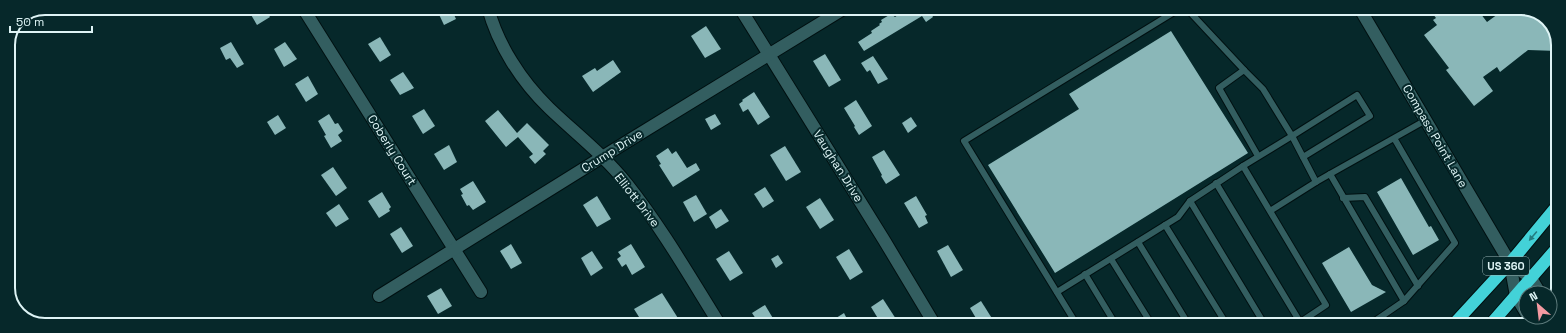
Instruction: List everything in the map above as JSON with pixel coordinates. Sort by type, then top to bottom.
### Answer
[{"type":"highway","name":"US 360","points":[[1459,318],[1510,263],[1551,214]]},
{"type":"highway","name":"US 360","points":[[1496,318],[1551,255]]},
{"type":"street","name":"Coberly Court","points":[[307,15],[481,292]]},
{"type":"street","name":"Elliott Drive","points":[[491,15],[497,33],[523,78],[548,108],[602,157],[626,183],[649,213],[681,260],[716,318]]},
{"type":"street","name":"Vaughan Drive","points":[[744,15],[931,318]]},
{"type":"street","name":"Crump Drive","points":[[379,296],[834,15]]},
{"type":"street","name":"Compass Point Lane","points":[[1364,15],[1510,263],[1516,296],[1518,299]]},
{"type":"street","name":"Compass Point Lane","points":[[1510,263],[1531,278],[1535,285]]},
{"type":"lane","points":[[1073,318],[964,141],[1167,15]]},
{"type":"lane","points":[[1193,15],[1263,89],[1292,136],[1316,182]]},
{"type":"lane","points":[[1244,70],[1219,88],[1258,156]]},
{"type":"lane","points":[[1057,292],[1178,217],[1190,200],[1356,95],[1370,116],[1302,157]]},
{"type":"lane","points":[[1270,211],[1316,182],[1426,120]]},
{"type":"lane","points":[[1379,318],[1404,302],[1455,243],[1394,138]]},
{"type":"lane","points":[[1243,166],[1326,305],[1307,318]]},
{"type":"lane","points":[[1330,174],[1404,302]]},
{"type":"lane","points":[[1216,183],[1295,318]]},
{"type":"lane","points":[[1343,198],[1365,197],[1418,286]]},
{"type":"lane","points":[[1190,200],[1261,318]]},
{"type":"lane","points":[[1165,225],[1223,318]]},
{"type":"lane","points":[[1138,242],[1185,318]]},
{"type":"lane","points":[[1111,259],[1148,318]]},
{"type":"lane","points":[[1085,274],[1112,318]]},
{"type":"building","points":[[251,15],[269,15],[270,17],[257,25]]},
{"type":"building","points":[[439,15],[454,15],[456,19],[444,25]]},
{"type":"building","points":[[889,15],[895,17],[898,15],[932,15],[933,17],[926,22],[922,16],[864,51],[858,42],[872,33],[871,31],[880,25],[879,24],[882,22],[881,20]]},
{"type":"building","points":[[1434,15],[1482,15],[1487,22],[1497,15],[1521,15],[1532,17],[1539,21],[1547,30],[1550,37],[1551,51],[1528,50],[1500,72],[1497,67],[1483,77],[1493,91],[1474,106],[1446,70],[1449,68],[1424,35],[1437,25],[1433,20],[1436,18]]},
{"type":"building","points":[[706,26],[721,49],[705,58],[691,36]]},
{"type":"building","points":[[1171,31],[1248,153],[1055,273],[988,165],[1079,109],[1069,94]]},
{"type":"building","points":[[380,37],[391,55],[380,62],[368,44]]},
{"type":"building","points":[[231,42],[244,64],[237,68],[230,58],[226,60],[220,48]]},
{"type":"building","points":[[285,42],[297,59],[284,67],[274,49]]},
{"type":"building","points":[[825,54],[841,80],[829,87],[813,61]]},
{"type":"building","points":[[873,56],[888,79],[878,84],[870,70],[867,72],[861,63]]},
{"type":"building","points":[[613,60],[621,72],[593,92],[582,76],[595,68],[597,71]]},
{"type":"building","points":[[403,72],[414,88],[400,95],[390,80]]},
{"type":"building","points":[[308,76],[318,94],[306,102],[295,84]]},
{"type":"building","points":[[754,92],[770,117],[758,125],[748,109],[743,112],[739,104],[743,101],[742,100]]},
{"type":"building","points":[[856,100],[872,126],[859,135],[844,108]]},
{"type":"building","points":[[424,109],[435,126],[423,134],[412,116]]},
{"type":"building","points":[[498,110],[517,133],[527,123],[549,145],[543,151],[546,154],[535,164],[529,157],[533,154],[518,137],[506,147],[485,121]]},
{"type":"building","points":[[329,114],[335,124],[338,123],[343,131],[338,135],[342,141],[331,148],[318,121]]},
{"type":"building","points":[[715,114],[721,124],[711,130],[705,119]]},
{"type":"building","points":[[278,115],[286,128],[275,135],[267,122]]},
{"type":"building","points":[[911,117],[917,126],[908,133],[902,123]]},
{"type":"building","points":[[449,145],[457,162],[444,170],[434,154]]},
{"type":"building","points":[[785,146],[801,172],[786,181],[770,155]]},
{"type":"building","points":[[668,148],[672,154],[676,151],[687,168],[696,163],[700,170],[673,187],[659,165],[661,164],[656,156]]},
{"type":"building","points":[[884,150],[900,175],[886,184],[872,157]]},
{"type":"building","points":[[333,167],[347,188],[336,196],[321,175]]},
{"type":"building","points":[[1401,178],[1429,227],[1431,226],[1439,240],[1413,255],[1377,192]]},
{"type":"building","points":[[473,181],[486,202],[473,210],[469,205],[467,206],[461,195],[463,194],[460,189]]},
{"type":"building","points":[[765,187],[774,201],[763,208],[754,194]]},
{"type":"building","points":[[382,192],[391,207],[389,209],[390,211],[379,218],[368,201]]},
{"type":"building","points":[[696,195],[707,214],[694,222],[683,202]]},
{"type":"building","points":[[597,196],[611,219],[597,227],[583,205]]},
{"type":"building","points":[[916,196],[927,215],[925,216],[928,223],[919,228],[904,203]]},
{"type":"building","points":[[820,198],[834,220],[820,229],[806,207]]},
{"type":"building","points":[[339,204],[349,219],[336,227],[326,213]]},
{"type":"building","points":[[721,209],[729,221],[716,229],[709,217]]},
{"type":"building","points":[[401,227],[413,246],[402,253],[390,234]]},
{"type":"building","points":[[511,244],[522,263],[511,269],[500,251]]},
{"type":"building","points":[[631,244],[645,267],[632,275],[626,264],[622,267],[617,259],[621,256],[618,252]]},
{"type":"building","points":[[948,245],[963,270],[951,277],[937,251]]},
{"type":"building","points":[[1349,247],[1372,285],[1386,292],[1351,312],[1322,263]]},
{"type":"building","points":[[849,249],[863,272],[850,280],[836,257]]},
{"type":"building","points":[[592,251],[603,268],[591,276],[581,258]]},
{"type":"building","points":[[729,251],[743,273],[730,281],[716,259]]},
{"type":"building","points":[[778,255],[783,263],[776,268],[771,259]]},
{"type":"building","points":[[441,288],[452,306],[438,314],[427,296]]},
{"type":"building","points":[[662,293],[678,318],[640,318],[634,309]]},
{"type":"building","points":[[883,299],[895,318],[878,318],[871,307]]},
{"type":"building","points":[[981,301],[992,318],[976,318],[970,308]]},
{"type":"building","points":[[765,305],[773,318],[755,318],[752,313]]},
{"type":"building","points":[[844,313],[846,318],[836,318]]}]
